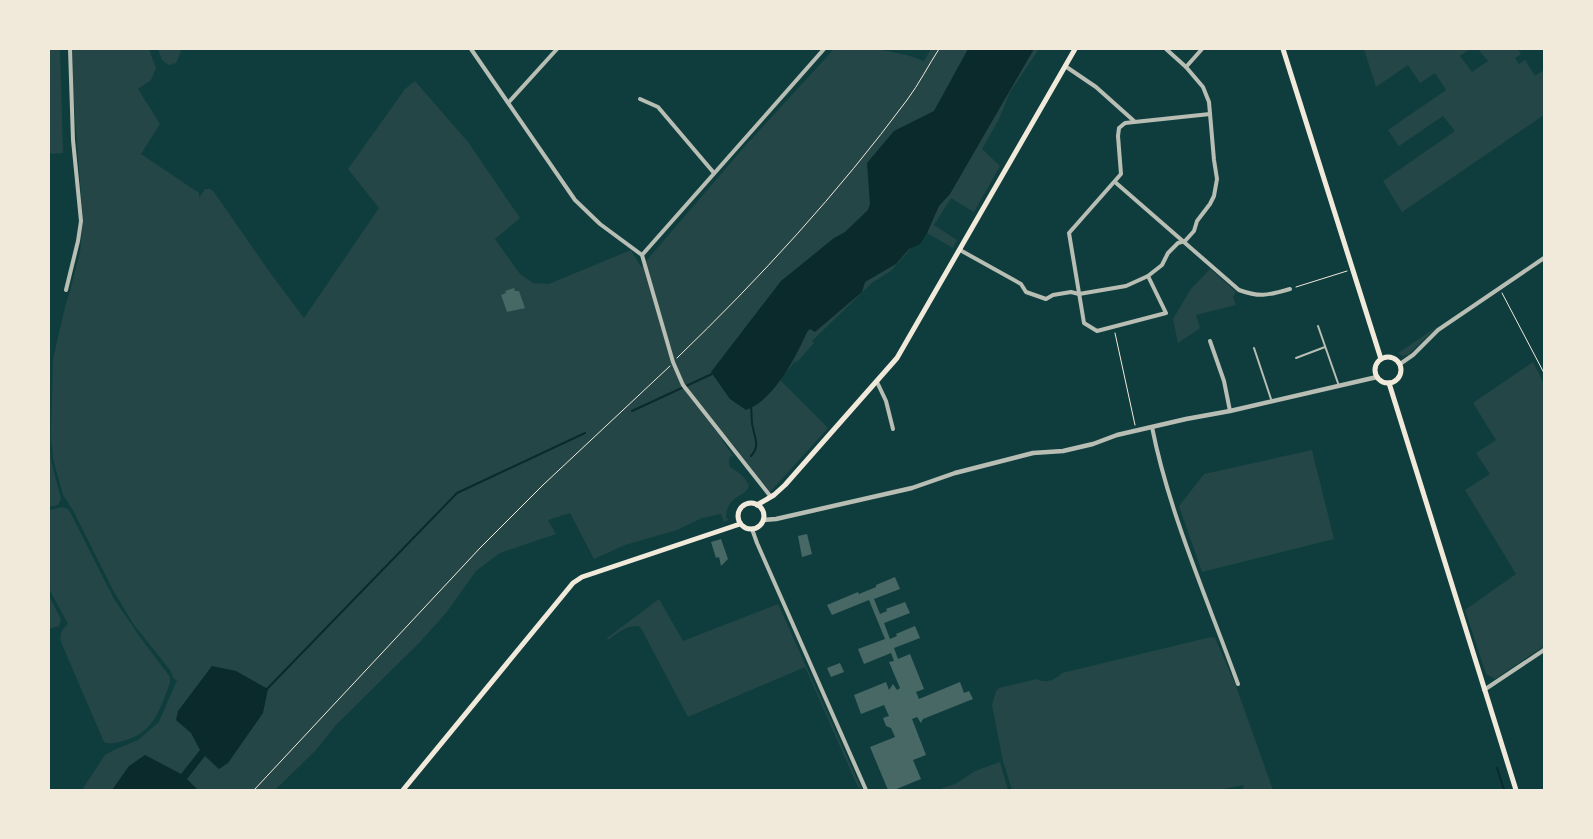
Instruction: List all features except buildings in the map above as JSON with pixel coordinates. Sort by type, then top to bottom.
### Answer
[{"type":"main road","points":[[758,505],[763,512],[763,520],[759,526],[752,529],[740,524],[737,518],[741,507],[748,504],[758,505],[780,491],[896,358],[1075,49]]},
{"type":"main road","points":[[1283,49],[1381,359]]},
{"type":"main road","points":[[1389,357],[1400,364],[1399,378],[1390,383],[1382,382],[1377,377],[1375,369],[1381,359],[1389,357]]},
{"type":"main road","points":[[1390,383],[1516,790]]},
{"type":"main road","points":[[403,790],[573,583],[582,577],[596,572],[740,524]]},
{"type":"street","points":[[66,290],[78,241],[80,221],[72,140],[70,49]]},
{"type":"street","points":[[471,49],[575,200],[600,224],[642,255],[674,362],[683,385],[771,497]]},
{"type":"street","points":[[509,102],[557,49]]},
{"type":"street","points":[[642,255],[824,49]]},
{"type":"street","points":[[960,250],[1021,284],[1026,292],[1046,299],[1052,295],[1071,292],[1080,294],[1126,286],[1148,276],[1162,265],[1168,253],[1178,244],[1185,241],[1194,231],[1210,204],[1217,179],[1209,102],[1203,87],[1186,67],[1166,49]]},
{"type":"street","points":[[1186,67],[1202,49]]},
{"type":"street","points":[[1065,66],[1096,86],[1134,121]]},
{"type":"street","points":[[640,99],[658,108],[714,173]]},
{"type":"street","points":[[1148,276],[1166,311],[1164,315],[1097,331],[1084,323],[1069,233],[1121,174],[1118,136],[1119,128],[1125,122],[1210,114]]},
{"type":"street","points":[[1115,182],[1239,290],[1256,296],[1270,295],[1290,289]]},
{"type":"street","points":[[1400,364],[1413,355],[1438,330],[1544,258]]},
{"type":"street","points":[[1210,341],[1224,381],[1230,412]]},
{"type":"street","points":[[763,520],[776,519],[904,490],[968,469],[1033,453],[1057,452],[1085,446],[1136,430],[1230,412],[1377,377]]},
{"type":"street","points":[[877,382],[886,401],[893,429]]},
{"type":"street","points":[[1152,427],[1160,463],[1187,545],[1238,684]]},
{"type":"street","points":[[752,529],[866,790]]},
{"type":"street","points":[[1484,690],[1544,650]]},
{"type":"lane","points":[[1318,326],[1339,386]]},
{"type":"lane","points":[[1296,358],[1325,347]]},
{"type":"lane","points":[[1254,348],[1272,402]]},
{"type":"path","points":[[254,790],[480,548],[569,460],[666,371],[734,303],[817,212],[908,99],[939,49]]},
{"type":"path","points":[[1290,289],[1352,269]]},
{"type":"path","points":[[1500,288],[1544,373]]},
{"type":"path","points":[[1114,327],[1136,430]]},
{"type":"shaded area","points":[[49,49],[60,49],[63,153],[49,154]]},
{"type":"shaded area","points":[[72,49],[149,49],[156,68],[151,80],[138,89],[160,124],[141,154],[199,193],[199,198],[205,189],[210,189],[214,192],[304,318],[379,208],[348,169],[405,89],[415,81],[468,142],[520,218],[495,239],[520,274],[533,283],[549,284],[631,250],[641,267],[746,145],[834,49],[877,49],[907,55],[924,61],[931,49],[1039,49],[1010,92],[999,119],[982,149],[1000,166],[974,212],[951,198],[934,225],[957,240],[953,248],[927,233],[928,229],[891,271],[873,282],[812,341],[814,343],[797,362],[795,361],[780,380],[828,428],[770,492],[727,437],[722,440],[734,457],[730,456],[730,467],[744,477],[749,486],[747,490],[729,505],[726,518],[729,519],[724,522],[721,514],[702,518],[677,530],[625,545],[594,559],[570,513],[548,520],[556,534],[500,553],[476,571],[446,613],[420,642],[336,725],[315,751],[275,790],[82,790],[105,755],[138,740],[159,722],[177,680],[174,679],[170,670],[134,625],[113,590],[74,512],[63,495],[53,459],[51,436],[53,359],[80,252],[83,221],[73,90]]},
{"type":"shaded area","points":[[158,49],[181,49],[181,51],[176,63],[169,65],[162,60]]},
{"type":"shaded area","points":[[968,49],[1034,49],[950,194],[939,206],[920,244],[909,249],[896,264],[865,282],[862,292],[815,332],[810,329],[781,380],[759,403],[746,410],[730,399],[711,372],[781,281],[834,238],[845,232],[868,210],[870,204],[867,163],[894,131],[934,111]]},
{"type":"shaded area","points":[[1364,49],[1470,49],[1460,56],[1472,72],[1488,61],[1478,49],[1518,49],[1521,54],[1515,58],[1519,64],[1525,60],[1535,76],[1544,70],[1544,115],[1402,212],[1383,181],[1455,131],[1443,116],[1399,146],[1388,130],[1446,90],[1435,73],[1420,83],[1408,65],[1376,87]]},
{"type":"shaded area","points":[[1210,269],[1236,292],[1233,297],[1236,305],[1196,315],[1200,328],[1178,343],[1173,319],[1191,289]]},
{"type":"shaded area","points":[[1438,326],[1408,355],[1402,356],[1398,353]]},
{"type":"shaded area","points":[[1533,362],[1544,384],[1544,646],[1495,679],[1486,674],[1465,610],[1516,574],[1465,490],[1490,474],[1476,453],[1496,440],[1473,403]]},
{"type":"shaded area","points":[[49,438],[51,460],[61,499],[58,505],[49,507]]},
{"type":"shaded area","points":[[1312,450],[1334,539],[1202,572],[1179,506],[1204,474]]},
{"type":"shaded area","points":[[62,507],[70,512],[114,599],[170,677],[170,683],[163,702],[149,726],[134,737],[123,741],[104,742],[61,642],[60,637],[68,624],[49,589],[49,510]]},
{"type":"shaded area","points":[[49,596],[61,619],[59,626],[49,629]]},
{"type":"shaded area","points":[[659,599],[683,641],[778,604],[862,790],[858,787],[805,667],[688,717],[641,628],[638,626],[626,628],[608,640],[607,638]]},
{"type":"shaded area","points":[[1211,637],[1215,638],[1236,686],[1273,790],[1235,790],[1242,789],[1244,785],[1218,790],[1012,790],[1003,761],[992,705],[996,691],[999,688],[1037,679],[1050,680],[1062,673]]},
{"type":"shaded area","points":[[212,666],[236,671],[268,689],[263,713],[228,763],[219,769],[205,756],[187,779],[198,790],[112,790],[129,766],[145,755],[181,774],[200,750],[191,733],[176,720],[178,711]]},
{"type":"shaded area","points":[[1000,762],[1008,790],[937,790],[955,784],[975,771]]},
{"type":"waterway","points":[[632,411],[712,374]]},
{"type":"waterway","points":[[751,407],[756,442],[751,456]]},
{"type":"waterway","points":[[267,689],[457,493],[585,433]]},
{"type":"waterway","points":[[1497,768],[1504,790]]}]
